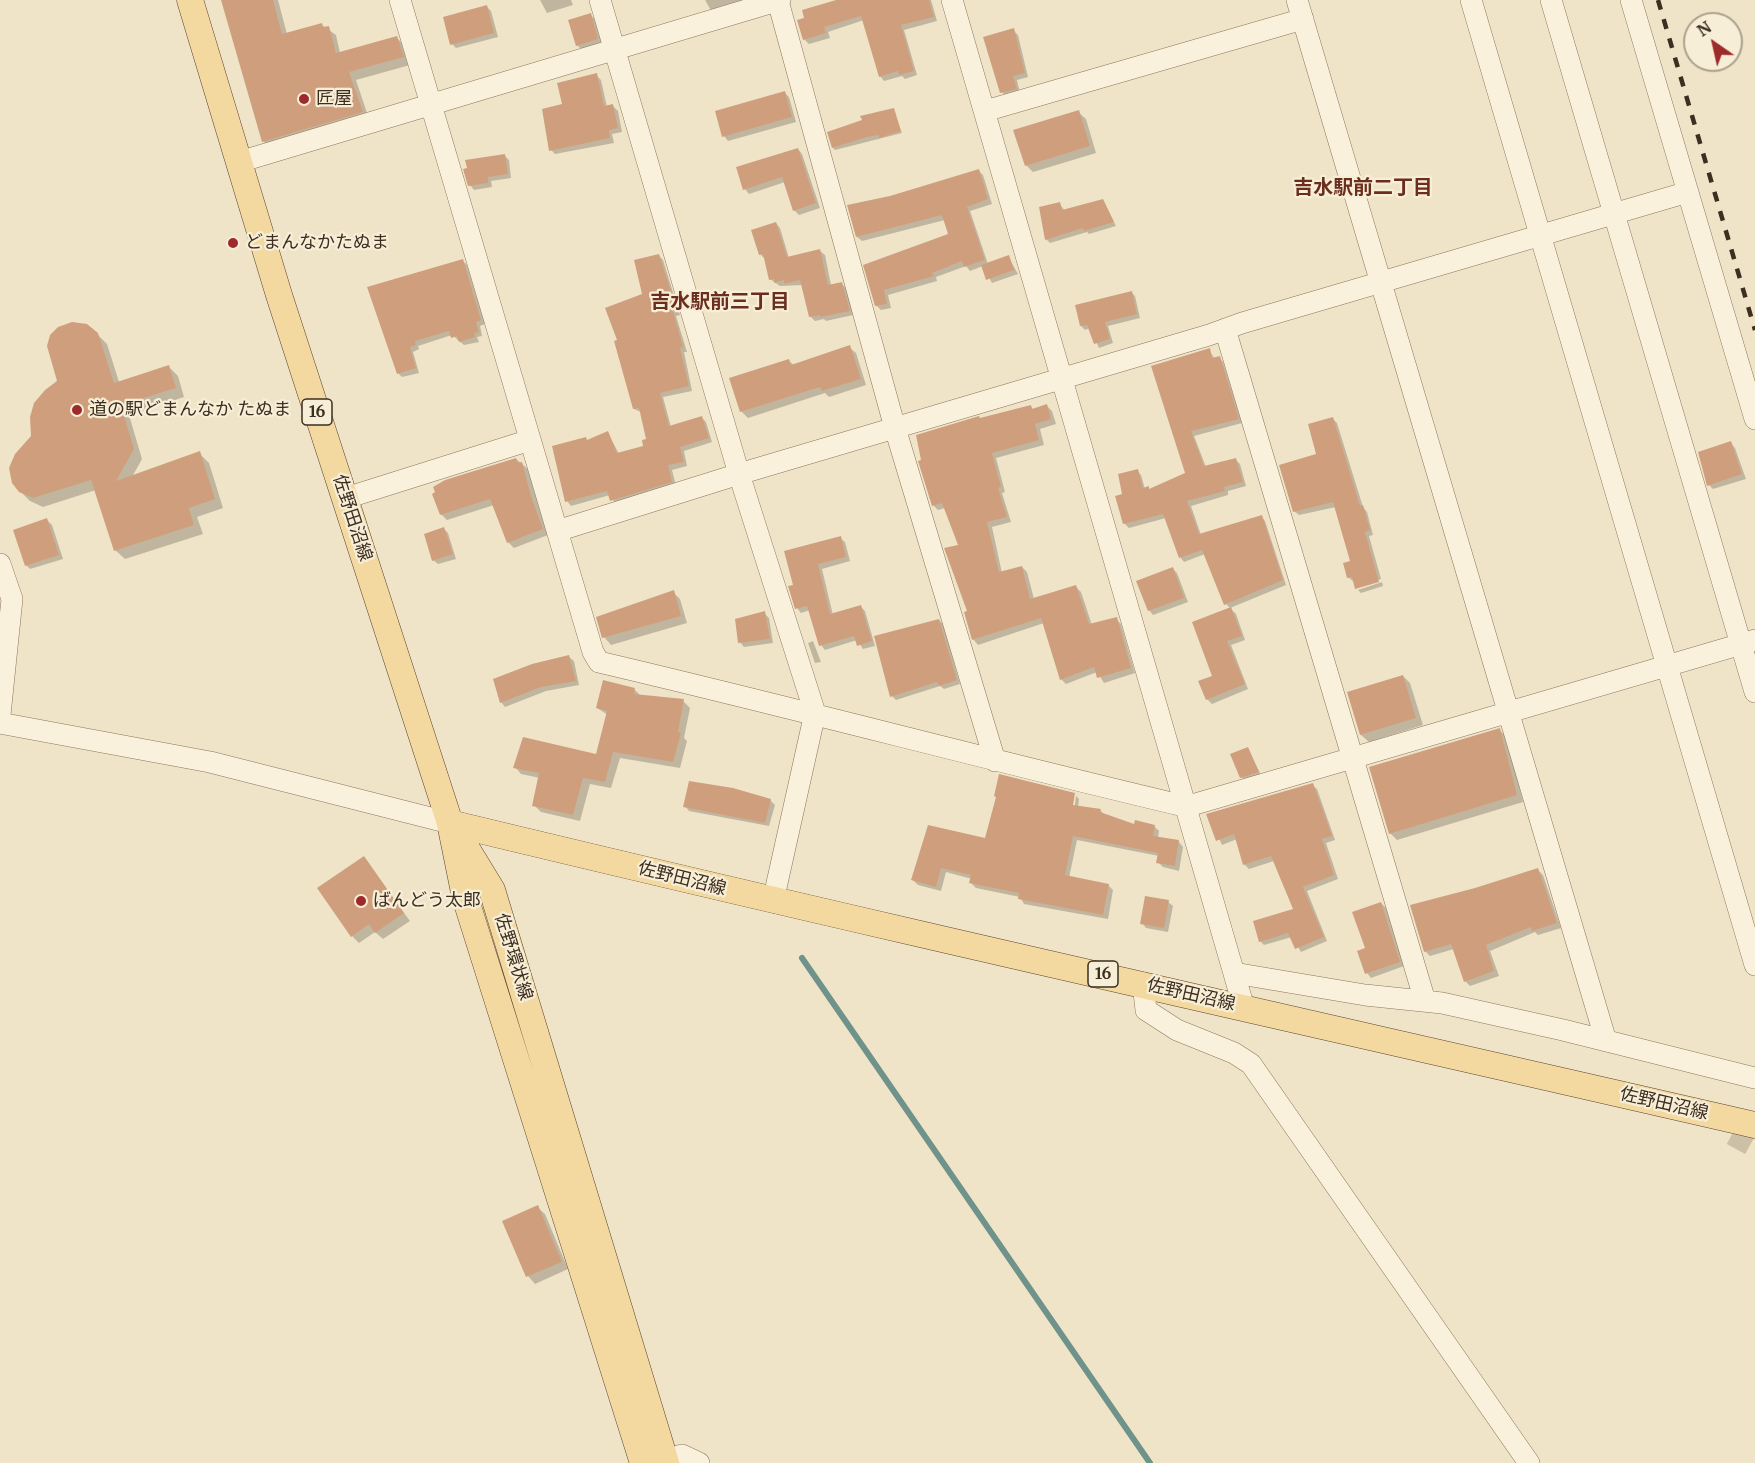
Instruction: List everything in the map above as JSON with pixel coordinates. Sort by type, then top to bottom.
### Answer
[{"type":"main road","name":"佐野田沼線","points":[[190,0],[279,295],[450,823],[773,901],[1143,983],[1755,1125]]},
{"type":"main road","name":"佐野環状線","points":[[450,823],[492,890],[658,1462]]},
{"type":"street","points":[[400,0],[593,652],[599,662],[815,713],[995,761],[1185,807],[1748,642]]},
{"type":"street","points":[[600,0],[739,474],[815,713],[773,901]]},
{"type":"street","points":[[238,162],[779,0],[895,428],[995,761]]},
{"type":"street","points":[[952,0],[1244,1008]]},
{"type":"street","points":[[1471,0],[1666,666],[1748,917],[1755,965]]},
{"type":"street","points":[[1551,0],[1613,214],[1748,642],[1755,692]]},
{"type":"street","points":[[1631,0],[1755,419]]},
{"type":"street","points":[[985,111],[1300,10],[1606,1041]]},
{"type":"street","points":[[557,531],[739,474],[1688,192]]},
{"type":"street","points":[[1226,329],[1425,1001]]},
{"type":"street","points":[[346,498],[530,440]]},
{"type":"street","points":[[0,564],[12,599],[0,715]]},
{"type":"street","points":[[0,723],[210,762],[450,823]]},
{"type":"street","points":[[1234,973],[1365,995],[1425,1001],[1606,1041],[1755,1078]]},
{"type":"street","points":[[1143,983],[1146,1010],[1177,1030],[1234,1053],[1251,1064],[1529,1463]]},
{"type":"street","points":[[658,1462],[682,1455],[699,1463]]},
{"type":"building","points":[[221,0],[273,0],[282,34],[322,23],[323,27],[329,26],[336,53],[397,36],[404,57],[349,72],[363,112],[262,142]]},
{"type":"building","points":[[836,0],[929,0],[934,17],[901,25],[914,71],[899,75],[898,71],[879,77],[861,16],[824,27],[826,33],[803,40],[797,20],[804,18],[802,10]]},
{"type":"building","points":[[487,5],[494,33],[450,45],[443,17]]},
{"type":"building","points":[[591,13],[598,39],[576,46],[568,20]]},
{"type":"building","points":[[1014,28],[1025,73],[1013,76],[1017,89],[1000,93],[983,37]]},
{"type":"building","points":[[597,73],[604,106],[613,104],[618,128],[609,130],[610,138],[549,151],[542,109],[562,104],[557,83]]},
{"type":"building","points":[[785,91],[792,117],[722,137],[715,111]]},
{"type":"building","points":[[894,108],[901,131],[879,138],[879,135],[867,137],[832,148],[827,132],[862,120],[860,116]]},
{"type":"building","points":[[1079,110],[1090,146],[1025,166],[1013,130]]},
{"type":"building","points":[[798,148],[816,203],[793,211],[782,177],[743,190],[736,167]]},
{"type":"building","points":[[505,154],[508,174],[488,177],[488,183],[468,186],[463,169],[467,168],[465,160]]},
{"type":"building","points":[[979,169],[988,199],[967,207],[985,260],[964,267],[962,261],[932,273],[934,276],[884,290],[887,304],[875,306],[863,265],[948,234],[942,215],[856,237],[847,205],[890,196]]},
{"type":"building","points":[[1103,199],[1114,222],[1084,231],[1083,228],[1045,240],[1039,207],[1060,202],[1062,210]]},
{"type":"building","points":[[776,222],[787,257],[820,249],[828,285],[842,282],[850,311],[809,317],[800,280],[784,284],[784,280],[774,283],[774,279],[769,280],[763,254],[759,255],[751,230]]},
{"type":"building","points":[[659,254],[677,310],[673,311],[683,347],[680,348],[689,386],[660,393],[669,426],[702,416],[709,438],[680,447],[684,462],[668,465],[672,482],[610,501],[607,491],[565,502],[552,446],[586,437],[587,440],[608,431],[617,453],[643,446],[642,440],[646,439],[639,408],[633,409],[614,341],[617,340],[605,308],[642,294],[634,260]]},
{"type":"building","points":[[1009,255],[1014,270],[986,280],[981,265]]},
{"type":"building","points":[[463,259],[481,320],[476,322],[479,332],[474,333],[475,337],[459,342],[457,336],[451,338],[449,331],[415,341],[416,345],[410,347],[416,368],[397,374],[367,287]]},
{"type":"building","points":[[1132,291],[1137,314],[1105,322],[1110,339],[1094,344],[1087,325],[1080,326],[1075,305]]},
{"type":"building","name":"道の駅どまんなか たぬま","points":[[72,322],[87,324],[98,333],[114,383],[169,365],[176,388],[121,405],[134,449],[116,481],[200,451],[215,499],[189,508],[194,525],[114,551],[91,480],[33,498],[19,492],[12,483],[9,468],[15,454],[31,436],[30,417],[34,403],[57,381],[47,346],[50,335],[58,327]]},
{"type":"building","points":[[850,345],[861,379],[822,391],[820,387],[740,412],[729,378],[789,359],[791,365]]},
{"type":"building","points":[[1210,348],[1212,358],[1220,356],[1239,419],[1191,431],[1204,466],[1236,458],[1243,482],[1224,487],[1225,491],[1187,501],[1199,534],[1262,515],[1283,580],[1224,605],[1202,550],[1179,558],[1163,514],[1123,524],[1115,496],[1122,494],[1118,474],[1138,469],[1143,488],[1149,486],[1149,489],[1185,473],[1151,366]]},
{"type":"building","points":[[1047,404],[1051,419],[1035,424],[1039,440],[992,453],[1001,487],[998,488],[1007,517],[987,522],[999,572],[1022,566],[1030,599],[1076,585],[1089,624],[1117,617],[1131,668],[1097,678],[1094,667],[1060,680],[1041,618],[972,640],[964,612],[967,611],[944,548],[958,545],[942,503],[932,506],[918,461],[921,460],[916,435],[979,416],[980,418],[1031,405],[1032,409]]},
{"type":"building","points":[[1333,417],[1360,506],[1363,505],[1370,530],[1365,532],[1379,582],[1355,589],[1352,577],[1347,578],[1343,563],[1350,561],[1333,502],[1293,512],[1279,465],[1316,454],[1308,424]]},
{"type":"building","points":[[1731,441],[1742,474],[1707,486],[1698,452]]},
{"type":"building","points":[[516,458],[518,463],[522,462],[543,529],[507,543],[490,499],[440,515],[432,494],[435,492],[433,487],[445,480]]},
{"type":"building","points":[[47,518],[59,555],[25,566],[13,530]]},
{"type":"building","points":[[444,527],[453,554],[432,561],[424,534]]},
{"type":"building","points":[[841,536],[846,557],[818,564],[830,614],[861,605],[872,641],[857,646],[854,636],[819,646],[807,606],[795,609],[788,586],[793,585],[784,551]]},
{"type":"building","points":[[1173,567],[1184,598],[1148,611],[1136,581]]},
{"type":"building","points":[[674,590],[681,616],[602,638],[596,617]]},
{"type":"building","points":[[1231,607],[1242,636],[1227,641],[1245,684],[1206,700],[1198,681],[1212,676],[1192,622]]},
{"type":"building","points":[[765,611],[770,639],[738,643],[735,619]]},
{"type":"building","points":[[939,619],[957,680],[939,686],[937,682],[890,697],[874,636]]},
{"type":"building","points":[[569,655],[576,681],[541,687],[500,703],[493,679],[532,664]]},
{"type":"building","points":[[1403,675],[1416,718],[1360,735],[1347,692]]},
{"type":"building","points":[[603,680],[635,688],[634,694],[684,699],[678,732],[681,733],[673,762],[613,752],[605,782],[583,778],[573,815],[532,806],[539,773],[513,768],[523,737],[596,754],[607,711],[596,708]]},
{"type":"building","points":[[1500,728],[1517,795],[1389,834],[1369,767]]},
{"type":"building","points":[[1248,747],[1259,772],[1240,778],[1230,754]]},
{"type":"building","points":[[999,774],[1075,793],[1073,805],[1101,809],[1100,812],[1134,824],[1135,820],[1155,825],[1153,836],[1179,840],[1175,866],[1156,863],[1158,853],[1073,836],[1065,875],[1109,884],[1103,915],[1018,899],[1019,893],[969,883],[971,875],[941,868],[936,887],[911,880],[928,825],[985,838],[996,797],[994,796]]},
{"type":"building","points":[[689,781],[733,788],[771,799],[765,823],[683,807]]},
{"type":"building","points":[[1313,783],[1332,836],[1322,839],[1334,875],[1303,887],[1324,937],[1295,949],[1288,933],[1259,942],[1253,921],[1293,909],[1271,856],[1243,865],[1234,834],[1216,841],[1206,814]]},
{"type":"building","name":"ばんどう太郎","points":[[364,856],[404,913],[375,933],[369,924],[351,937],[317,888]]},
{"type":"building","points":[[1538,868],[1557,923],[1532,931],[1531,927],[1486,945],[1494,971],[1464,982],[1451,944],[1424,952],[1410,905]]},
{"type":"building","points":[[1145,896],[1169,900],[1164,928],[1140,924]]},
{"type":"building","points":[[1381,902],[1400,962],[1365,974],[1357,951],[1365,948],[1352,912]]},
{"type":"building","points":[[538,1205],[562,1262],[526,1277],[502,1221]]},
{"type":"waterway","points":[[802,958],[1150,1463]]},
{"type":"tunnel","points":[[1736,1149],[1755,1114]]},
{"type":"railway","points":[[1658,0],[1755,330]]},
{"type":"place","name":"匠屋","points":[[304,99]]},
{"type":"place","name":"どまんなかたぬま","points":[[233,243]]},
{"type":"place","name":"道の駅どまんなか たぬま","points":[[77,410]]},
{"type":"place","name":"ばんどう太郎","points":[[361,901]]},
{"type":"district","name":"吉水駅前二丁目","points":[[1363,188]]},
{"type":"district","name":"吉水駅前三丁目","points":[[720,302]]}]
